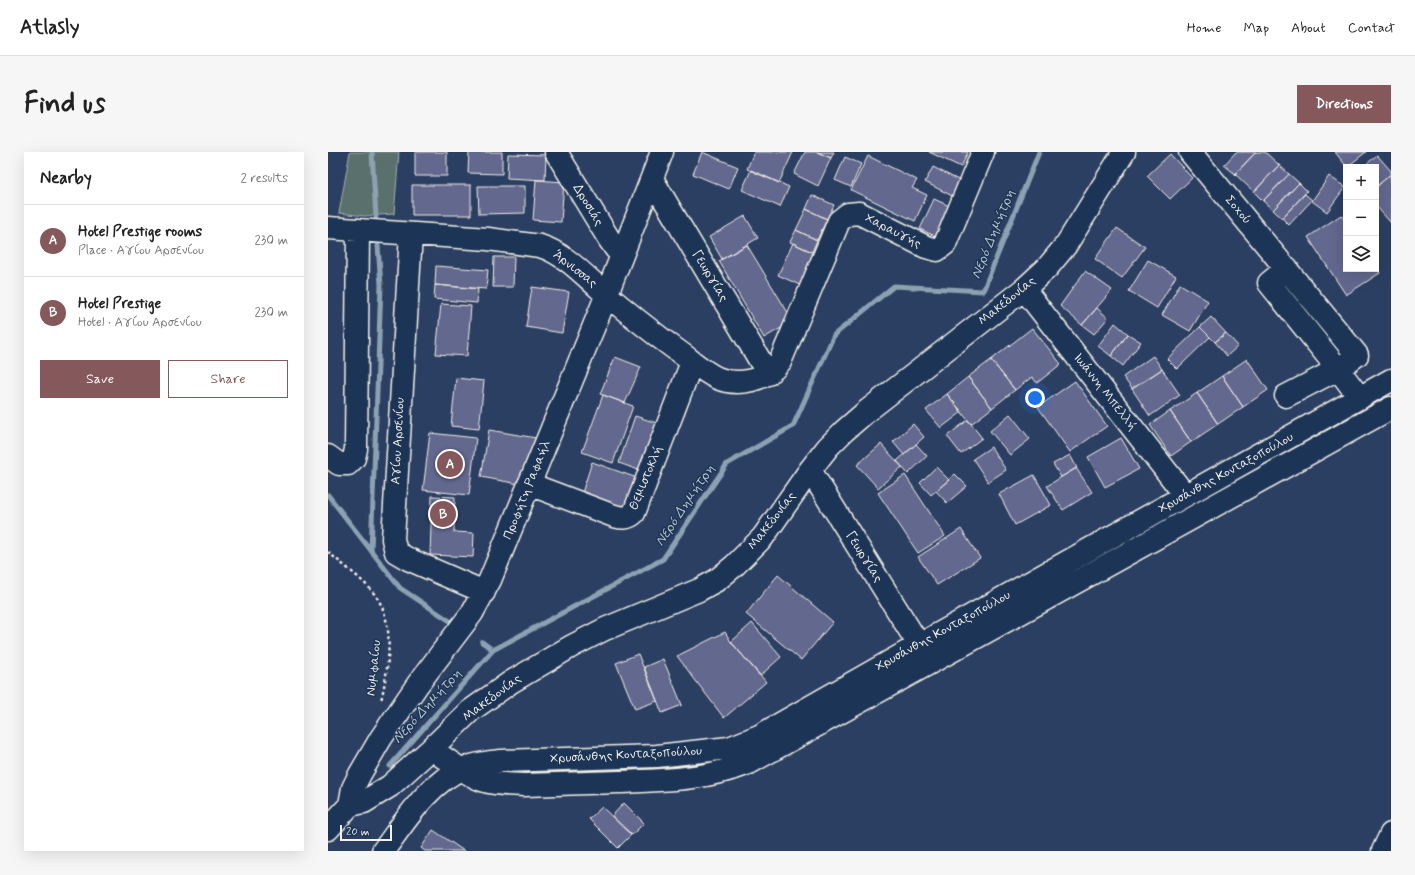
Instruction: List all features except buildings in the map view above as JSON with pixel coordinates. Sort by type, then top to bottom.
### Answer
[{"type":"street","name":"Δροσιάς","points":[[556,152],[609,239],[622,255]]},
{"type":"street","name":"Προφήτη Ραφαήλ","points":[[350,805],[353,788],[381,738],[418,684],[472,613],[496,567],[662,152]]},
{"type":"street","name":"Χαραυγής","points":[[768,374],[780,362],[839,221],[848,214],[859,213],[926,247],[937,250],[945,244],[984,152]]},
{"type":"street","name":"Μακεδονίας","points":[[350,805],[364,802],[390,786],[470,711],[511,682],[605,629],[699,590],[717,580],[734,566],[763,537],[810,470],[844,431],[867,410],[1024,289],[1047,268],[1066,245],[1124,152]]},
{"type":"street","name":"Σοχού","points":[[1190,152],[1357,355],[1338,369]]},
{"type":"street","name":"Γεωργίας","points":[[652,179],[768,374]]},
{"type":"street","name":"Άρνισσας","points":[[328,228],[495,240],[540,246],[552,251],[568,261],[606,295],[692,362],[710,374],[727,381],[752,379],[768,374]]},
{"type":"street","points":[[328,456],[338,464],[348,464],[354,458],[356,450],[358,230]]},
{"type":"street","name":"Αγίου Αρσενίου","points":[[410,234],[393,540],[396,552],[408,559],[484,592]]},
{"type":"street","name":"Ιωάννη Μπελλή","points":[[1024,289],[1185,495]]},
{"type":"street","name":"Θεμιστοκλή","points":[[529,484],[614,516],[621,518],[631,516],[634,513],[692,362]]},
{"type":"street","points":[[1286,396],[1338,369],[1360,398]]},
{"type":"street","name":"Χρυσάνθης Κονταξοπούλου","points":[[462,769],[482,763],[501,761],[657,756],[729,748],[759,736],[919,644],[1391,380]]},
{"type":"street","name":"Χρυσάνθης Κονταξοπούλου","points":[[431,749],[482,780],[502,784],[524,785],[684,778],[720,773],[749,763],[1391,408]]},
{"type":"street","name":"Γεωργίας","points":[[810,470],[919,644]]},
{"type":"street","points":[[383,851],[425,798],[444,780],[462,769]]},
{"type":"street","points":[[328,830],[350,805]]},
{"type":"street","points":[[1383,851],[1391,834]]},
{"type":"path","name":"Νυμφαίου","points":[[328,552],[375,596],[384,611],[388,628],[388,664],[381,703]]},
{"type":"green space","points":[[350,152],[399,152],[394,214],[365,216],[339,213]]},
{"type":"waterway","points":[[372,152],[376,217]]},
{"type":"waterway","name":"Νερό Δημήτρη","points":[[390,766],[493,650],[663,559],[727,464],[793,426],[834,335],[894,286],[983,291],[1039,152]]},
{"type":"waterway","points":[[371,551],[381,285],[378,246]]},
{"type":"waterway","points":[[328,495],[400,588],[456,625]]},
{"type":"waterway","points":[[482,642],[493,650]]},
{"type":"place","name":"Hotel Prestige rooms","points":[[450,464]]},
{"type":"place","name":"Hotel Prestige","points":[[443,514]]}]
